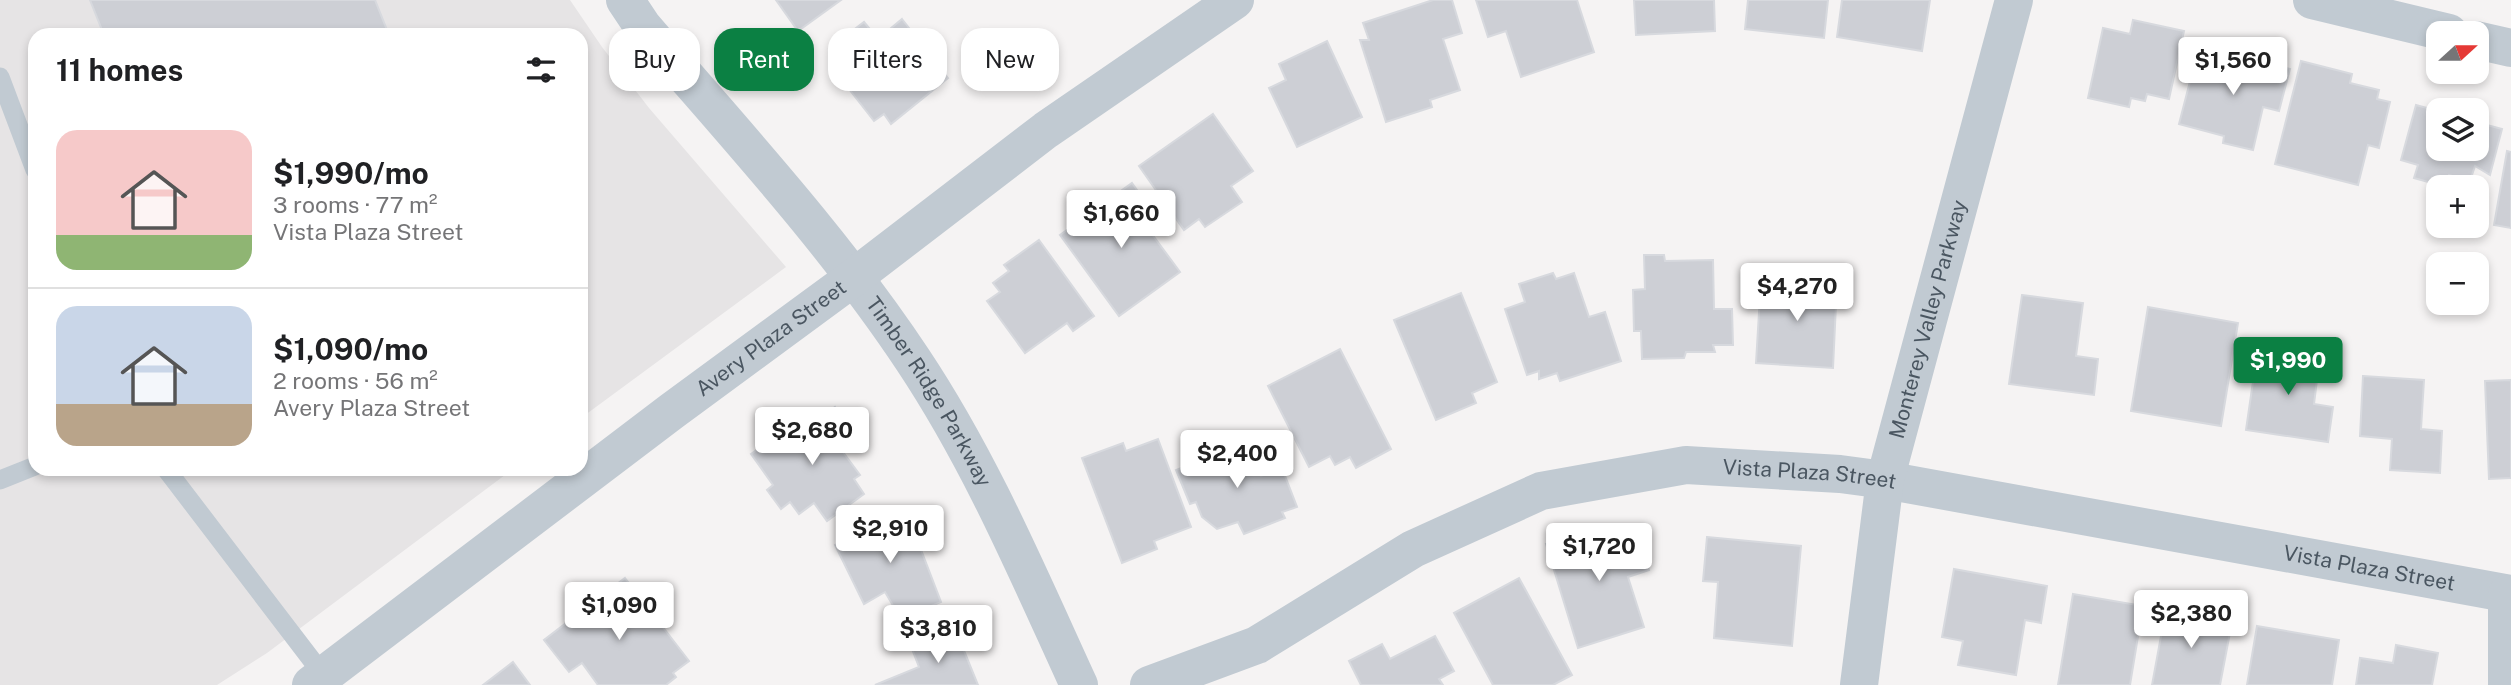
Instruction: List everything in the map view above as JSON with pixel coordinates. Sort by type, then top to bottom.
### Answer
[{"type":"street","name":"Timber Ridge Parkway","points":[[625,0],[643,27],[791,198],[913,360],[971,454],[994,498],[1079,685]]},
{"type":"street","name":"Avery Plaza Street","points":[[588,475],[853,278],[1046,130],[1235,0]]},
{"type":"street","name":"Monterey Valley Parkway","points":[[1859,685],[1885,480],[2014,0]]},
{"type":"street","points":[[2312,0],[2426,27]]},
{"type":"street","points":[[2489,43],[2511,48]]},
{"type":"street","name":"Vista Plaza Street","points":[[1149,685],[1257,645],[1413,550],[1541,491],[1686,465],[1840,474],[1885,480],[2509,594]]},
{"type":"street","name":"Avery Plaza Street","points":[[318,680],[586,476]]},
{"type":"street","points":[[2507,685],[2509,594]]},
{"type":"lane","points":[[0,77],[28,151]]},
{"type":"lane","points":[[0,480],[28,469]]},
{"type":"lane","points":[[171,476],[318,680]]},
{"type":"shaded area","points":[[0,0],[570,0],[609,56],[609,91],[636,91],[786,267],[588,413],[588,28],[28,28],[28,476],[504,476],[267,653],[217,685],[0,685]]},
{"type":"building","points":[[90,0],[375,0],[386,28],[101,28]]},
{"type":"building","points":[[776,0],[841,0],[802,28],[796,28]]},
{"type":"building","points":[[1433,0],[1452,0],[1462,33],[1443,39],[1460,90],[1430,100],[1432,107],[1386,122],[1360,40],[1369,40],[1363,23]]},
{"type":"building","points":[[1476,0],[1577,0],[1594,52],[1521,77],[1506,31],[1488,37]]},
{"type":"building","points":[[1634,0],[1714,0],[1715,31],[1636,35]]},
{"type":"building","points":[[1748,0],[1828,0],[1824,38],[1745,29]]},
{"type":"building","points":[[1842,0],[1930,0],[1922,51],[1837,37]]},
{"type":"building","points":[[902,19],[909,28],[891,28]]},
{"type":"building","points":[[2133,20],[2184,31],[2169,99],[2147,94],[2145,101],[2131,98],[2129,107],[2088,98],[2103,28],[2130,34]]},
{"type":"building","points":[[864,22],[869,28],[856,28]]},
{"type":"building","points":[[1327,41],[1362,117],[1297,147],[1269,88],[1286,80],[1279,64]]},
{"type":"building","points":[[2216,50],[2290,69],[2279,111],[2263,107],[2253,150],[2223,143],[2224,136],[2179,124],[2196,58],[2212,63]]},
{"type":"building","points":[[2301,61],[2352,74],[2350,83],[2379,90],[2377,99],[2390,102],[2379,148],[2368,145],[2358,185],[2275,164]]},
{"type":"building","points":[[850,91],[932,91],[891,124],[884,114],[874,121]]},
{"type":"building","points":[[2416,105],[2426,108],[2426,161],[2489,161],[2489,126],[2502,129],[2490,175],[2475,166],[2472,175],[2426,175],[2426,181],[2414,178],[2418,165],[2401,160]]},
{"type":"building","points":[[1213,114],[1253,171],[1231,186],[1242,202],[1205,227],[1199,219],[1184,230],[1139,166]]},
{"type":"building","points":[[2507,151],[2511,152],[2511,228],[2494,225]]},
{"type":"building","points":[[1132,183],[1154,214],[1143,222],[1180,272],[1119,316],[1060,235]]},
{"type":"building","points":[[1039,240],[1094,316],[1073,331],[1067,323],[1025,353],[987,301],[1000,292],[993,283],[1009,271],[1004,265]]},
{"type":"building","points":[[1644,255],[1664,255],[1665,261],[1713,260],[1714,309],[1732,309],[1733,345],[1713,345],[1715,352],[1686,352],[1684,358],[1642,359],[1641,331],[1634,331],[1633,290],[1645,289]]},
{"type":"building","points":[[1553,273],[1556,279],[1574,273],[1589,317],[1605,312],[1621,361],[1560,381],[1557,373],[1539,379],[1539,371],[1527,375],[1505,309],[1525,302],[1519,284]]},
{"type":"building","points":[[1761,279],[1837,283],[1833,368],[1756,363]]},
{"type":"building","points":[[1461,293],[1497,382],[1472,393],[1476,403],[1436,420],[1394,320]]},
{"type":"building","points":[[2022,295],[2083,303],[2076,356],[2098,359],[2094,395],[2009,384]]},
{"type":"building","points":[[2148,307],[2238,323],[2221,426],[2131,411]]},
{"type":"building","points":[[2258,347],[2320,356],[2314,404],[2333,407],[2328,442],[2246,430]]},
{"type":"building","points":[[1340,349],[1391,449],[1356,468],[1350,457],[1335,465],[1330,456],[1309,467],[1268,386]]},
{"type":"building","points":[[2363,376],[2424,380],[2421,429],[2442,431],[2440,473],[2390,470],[2392,439],[2360,436]]},
{"type":"building","points":[[2511,380],[2511,478],[2489,479],[2485,381]]},
{"type":"building","points":[[835,407],[856,436],[840,448],[860,475],[854,479],[864,494],[827,521],[814,503],[799,514],[790,502],[781,509],[767,490],[773,485],[751,454],[793,424],[800,433]]},
{"type":"building","points":[[1158,439],[1191,527],[1154,541],[1157,549],[1122,563],[1082,458],[1123,443],[1126,451]]},
{"type":"building","points":[[1248,442],[1261,476],[1282,468],[1297,507],[1282,512],[1285,518],[1244,534],[1238,522],[1217,529],[1202,517],[1196,502],[1190,504],[1176,470]]},
{"type":"building","points":[[905,508],[941,602],[901,619],[885,592],[864,604],[835,545]]},
{"type":"building","points":[[1636,527],[1649,570],[1628,577],[1644,627],[1578,648],[1546,544],[1584,532],[1587,542]]},
{"type":"building","points":[[1707,537],[1801,546],[1792,646],[1714,638],[1718,582],[1703,581]]},
{"type":"building","points":[[1954,569],[2047,586],[2041,623],[2025,620],[2016,675],[1958,665],[1963,641],[1942,637]]},
{"type":"building","points":[[625,578],[689,661],[673,673],[676,677],[666,685],[598,685],[582,663],[569,672],[544,640]]},
{"type":"building","points":[[1519,578],[1572,675],[1553,685],[1493,685],[1454,613]]},
{"type":"building","points":[[2073,594],[2143,606],[2130,685],[2058,685]]},
{"type":"building","points":[[2166,609],[2232,622],[2220,685],[2152,685]]},
{"type":"building","points":[[2257,626],[2339,640],[2332,685],[2247,685]]},
{"type":"building","points":[[956,631],[978,685],[875,685],[919,667],[912,649]]},
{"type":"building","points":[[1435,636],[1454,671],[1439,679],[1443,685],[1361,685],[1349,661],[1382,644],[1390,659]]},
{"type":"building","points":[[2396,645],[2438,653],[2432,685],[2356,685],[2360,658],[2393,663]]},
{"type":"building","points":[[513,662],[530,685],[483,685]]}]
